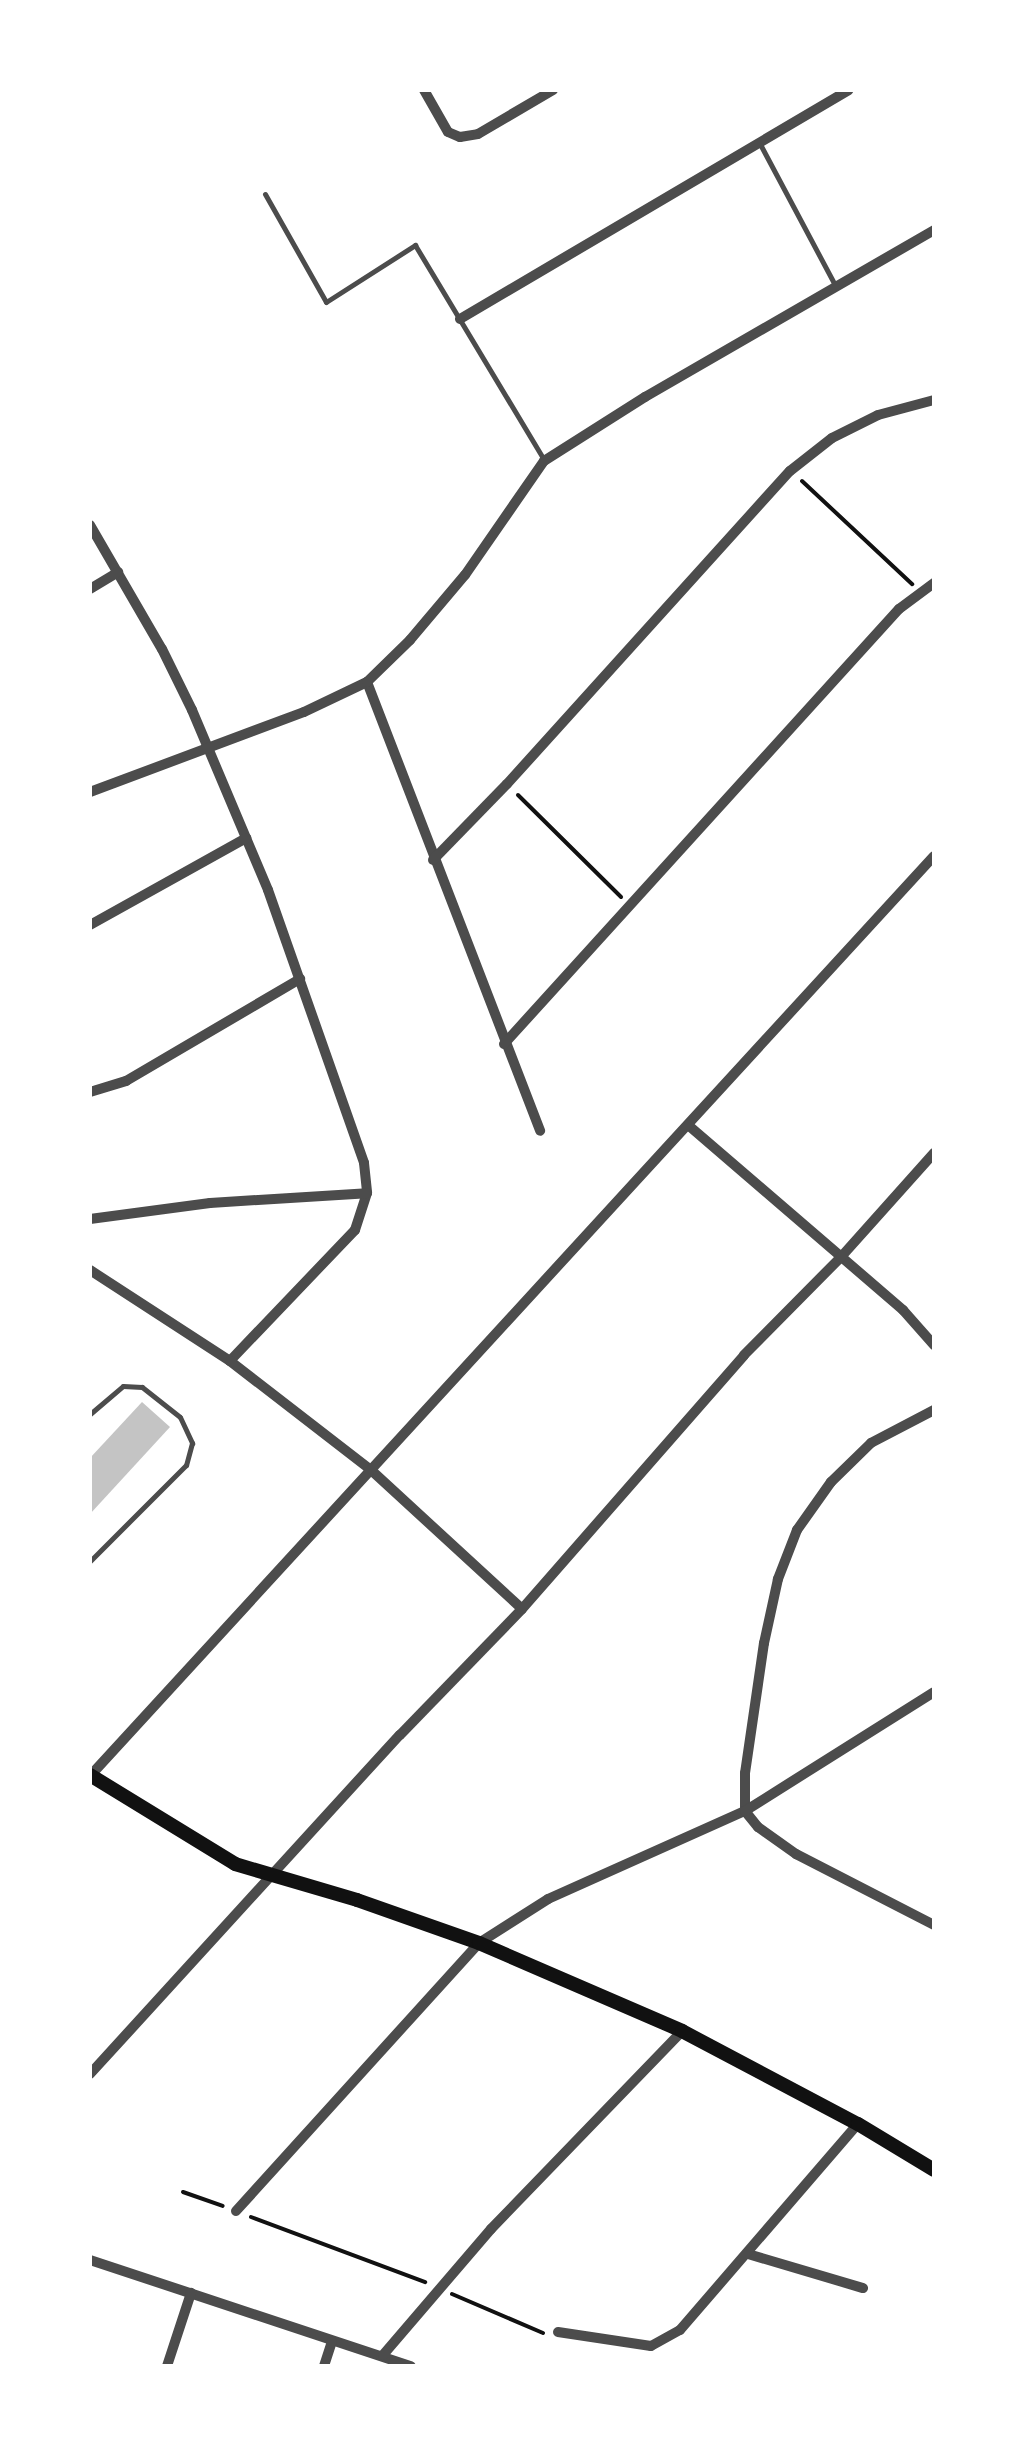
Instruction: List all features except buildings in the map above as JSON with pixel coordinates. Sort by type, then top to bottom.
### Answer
[{"type":"main road","points":[[90,1775],[234,1864],[479,1943],[682,2030],[858,2124],[934,2170]]},
{"type":"street","points":[[424,90],[448,132],[460,137],[478,134],[553,90]]},
{"type":"street","points":[[460,319],[848,90]]},
{"type":"street","points":[[90,792],[304,712],[366,682],[410,640],[465,576],[544,461],[646,397],[934,230]]},
{"type":"street","points":[[432,860],[507,784],[790,471],[832,438],[878,415],[934,400]]},
{"type":"street","points":[[90,525],[162,649],[208,748],[300,979],[364,1164],[367,1193],[355,1230],[230,1362]]},
{"type":"street","points":[[90,589],[118,572]]},
{"type":"street","points":[[504,1044],[920,590],[934,584]]},
{"type":"street","points":[[366,682],[540,1131]]},
{"type":"street","points":[[90,925],[246,838]]},
{"type":"street","points":[[90,1775],[934,856]]},
{"type":"street","points":[[90,1092],[126,1081],[300,979]]},
{"type":"street","points":[[688,1125],[903,1310],[934,1345]]},
{"type":"street","points":[[90,2074],[400,1735],[522,1610],[744,1356],[842,1257],[934,1153]]},
{"type":"street","points":[[90,1219],[210,1203],[367,1193]]},
{"type":"street","points":[[90,1270],[230,1362],[371,1470],[522,1610]]},
{"type":"street","points":[[934,1410],[870,1443],[831,1482],[797,1530],[778,1579],[764,1643],[745,1773],[745,1812],[758,1827],[796,1854],[934,1925]]},
{"type":"street","points":[[236,2211],[479,1943],[548,1899],[745,1812],[934,1692]]},
{"type":"street","points":[[382,2355],[439,2288],[682,2030]]},
{"type":"street","points":[[558,2332],[651,2346],[680,2330],[858,2124]]},
{"type":"street","points":[[748,2254],[862,2288]]},
{"type":"street","points":[[90,2260],[411,2366]]},
{"type":"street","points":[[167,2366],[190,2293]]},
{"type":"street","points":[[324,2366],[332,2340]]},
{"type":"lane","points":[[760,143],[837,287]]},
{"type":"lane","points":[[265,194],[326,302],[415,244],[544,461]]},
{"type":"lane","points":[[90,1414],[123,1386],[142,1387],[180,1417],[192,1442],[186,1465],[90,1561]]},
{"type":"path","points":[[790,471],[920,590]]},
{"type":"path","points":[[507,784],[632,908]]},
{"type":"path","points":[[183,2192],[439,2288],[536,2334],[558,2332]]}]
